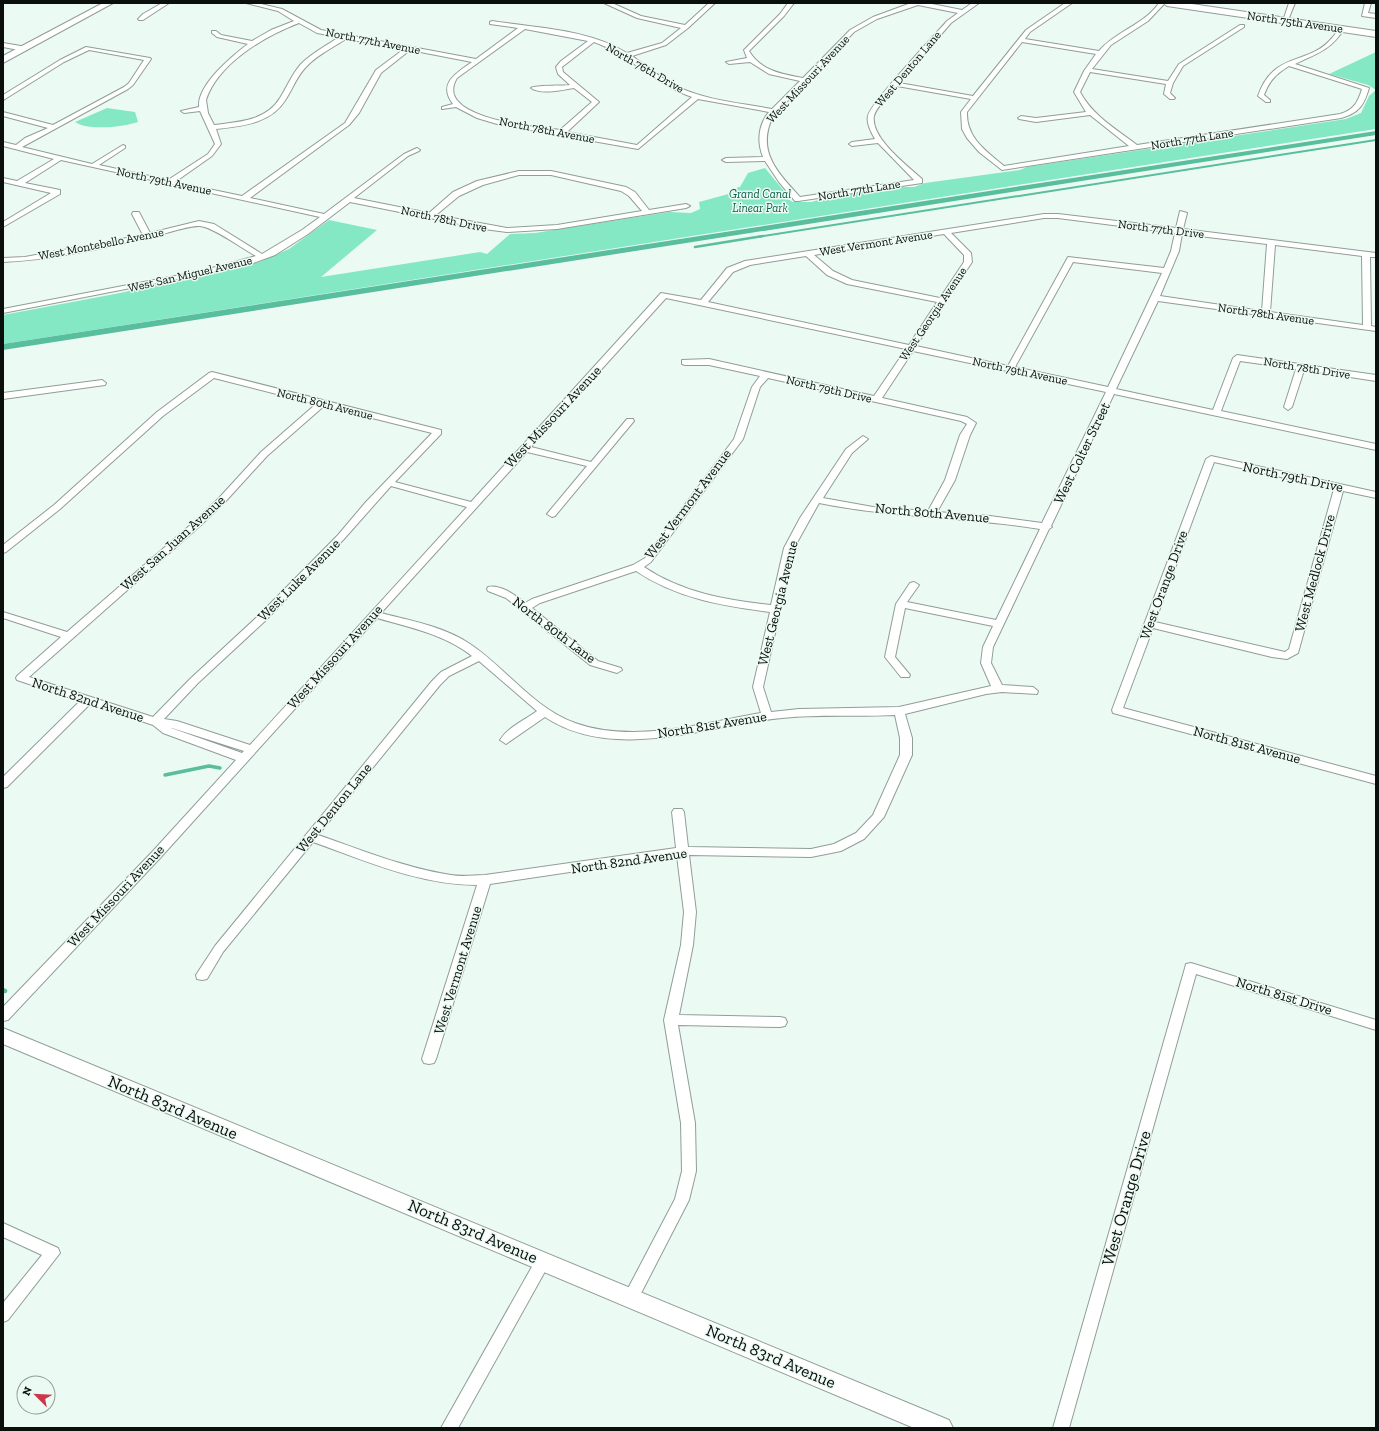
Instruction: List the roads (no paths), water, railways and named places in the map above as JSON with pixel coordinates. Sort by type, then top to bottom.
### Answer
[{"type":"main road","points":[[3,60],[109,3]]},
{"type":"main road","name":"North 75th Avenue","points":[[1167,3],[1376,34]]},
{"type":"main road","name":"North 83rd Avenue","points":[[3,1036],[942,1428]]},
{"type":"street","points":[[141,19],[145,15],[166,3]]},
{"type":"street","name":"North 77th Avenue","points":[[248,3],[280,10],[319,32],[478,60]]},
{"type":"street","points":[[607,3],[639,17],[686,27]]},
{"type":"street","points":[[626,56],[664,44],[686,27],[712,3]]},
{"type":"street","points":[[791,3],[784,12],[755,39],[746,51],[750,60],[767,71],[805,80]]},
{"type":"street","points":[[917,3],[962,12]]},
{"type":"street","name":"West Missouri Avenue","points":[[798,199],[766,160],[762,145],[762,133],[766,120],[852,31],[885,14],[917,3]]},
{"type":"street","name":"West Denton Lane","points":[[920,181],[879,141],[874,132],[871,116],[881,100],[949,22],[976,3]]},
{"type":"street","points":[[895,84],[975,98],[1020,40],[1033,27],[1069,3]]},
{"type":"street","points":[[1136,148],[1091,113],[1081,101],[1077,92],[1080,83],[1101,53],[1114,40],[1148,20],[1162,3]]},
{"type":"street","points":[[1284,20],[1292,3]]},
{"type":"street","points":[[1368,3],[1364,15],[1376,16]]},
{"type":"street","points":[[872,10],[885,14]]},
{"type":"street","points":[[170,182],[204,160],[218,144],[212,127],[202,109],[202,100],[228,62],[254,43],[282,27],[299,21]]},
{"type":"street","name":"North 76th Drive","points":[[492,23],[593,40],[626,56],[666,82],[698,96],[774,110]]},
{"type":"street","points":[[1172,98],[1167,94],[1170,83],[1181,65],[1189,58],[1242,26]]},
{"type":"street","points":[[458,106],[452,100],[450,94],[451,83],[455,77],[523,28]]},
{"type":"street","points":[[1268,101],[1261,96],[1267,78],[1270,74],[1333,42],[1341,29]]},
{"type":"street","points":[[214,32],[219,36],[254,43]]},
{"type":"street","points":[[212,127],[263,118],[274,111],[280,106],[304,65],[344,37]]},
{"type":"street","points":[[561,133],[596,102],[574,86],[560,73],[559,67],[563,62],[593,40]]},
{"type":"street","points":[[1020,40],[1101,53]]},
{"type":"street","points":[[3,44],[24,48]]},
{"type":"street","points":[[3,98],[88,48],[148,59],[131,84],[126,88],[53,127],[27,145],[17,148]]},
{"type":"street","points":[[243,199],[347,124],[355,115],[374,76],[409,48]]},
{"type":"street","points":[[729,62],[750,60]]},
{"type":"street","name":"North 77th Lane","points":[[975,98],[964,112],[963,121],[965,130],[969,138],[1002,168],[1341,116],[1358,109],[1366,88],[1289,64]]},
{"type":"street","points":[[1089,70],[1170,83]]},
{"type":"street","points":[[534,88],[555,89],[574,86]]},
{"type":"street","name":"North 78th Avenue","points":[[458,106],[464,110],[488,119],[638,147],[698,96]]},
{"type":"street","points":[[444,108],[458,106]]},
{"type":"street","points":[[184,111],[202,109]]},
{"type":"street","points":[[1021,118],[1036,120],[1091,113]]},
{"type":"street","points":[[3,114],[53,127]]},
{"type":"street","points":[[852,144],[879,141]]},
{"type":"street","name":"North 79th Avenue","points":[[3,144],[94,166],[326,216]]},
{"type":"street","points":[[94,166],[124,147]]},
{"type":"street","name":"West San Miguel Avenue","points":[[3,311],[201,273],[245,263],[280,250],[406,155],[417,150]]},
{"type":"street","points":[[19,183],[60,158]]},
{"type":"street","points":[[726,160],[766,160]]},
{"type":"street","points":[[430,216],[456,194],[467,189],[495,179],[534,172],[551,173],[623,189],[632,194],[647,212]]},
{"type":"street","points":[[3,180],[57,192],[3,226]]},
{"type":"street","name":"North 77th Lane","points":[[798,199],[920,181]]},
{"type":"street","name":"North 78th Drive","points":[[348,199],[495,229],[540,229],[686,206]]},
{"type":"street","name":"West Colter Street","points":[[998,689],[986,663],[988,646],[1047,527],[1156,298],[1175,251],[1183,213]]},
{"type":"street","points":[[136,214],[148,236]]},
{"type":"street","name":"North 77th Drive","points":[[946,232],[1050,215],[1376,255]]},
{"type":"street","points":[[538,220],[540,229]]},
{"type":"street","name":"West Montebello Avenue","points":[[3,260],[25,259],[148,236],[199,223],[211,226],[262,257]]},
{"type":"street","name":"West Vermont Avenue","points":[[703,303],[727,274],[735,267],[748,263],[946,232]]},
{"type":"street","name":"West Georgia Avenue","points":[[877,399],[942,302],[969,258],[968,255],[946,232]]},
{"type":"street","points":[[1266,313],[1271,242]]},
{"type":"street","points":[[808,254],[830,273],[850,282],[942,302]]},
{"type":"street","points":[[1366,254],[1367,328]]},
{"type":"street","points":[[1010,369],[1071,259],[1167,271]]},
{"type":"street","name":"West Missouri Avenue","points":[[3,1016],[157,854],[373,614],[664,295]]},
{"type":"street","name":"North 79th Avenue","points":[[664,295],[1376,447]]},
{"type":"street","name":"North 78th Avenue","points":[[1156,298],[1376,329]]},
{"type":"street","name":"North 78th Drive","points":[[1216,412],[1237,358],[1376,378]]},
{"type":"street","name":"North 79th Drive","points":[[685,362],[709,362],[766,374],[964,419],[972,423],[964,435],[950,480],[931,514]]},
{"type":"street","points":[[1288,407],[1300,367]]},
{"type":"street","name":"West Vermont Avenue","points":[[525,608],[536,601],[556,593],[637,567],[648,560],[738,439],[756,387],[766,374]]},
{"type":"street","name":"North 80th Avenue","points":[[3,550],[107,464],[160,414],[212,375],[438,432]]},
{"type":"street","points":[[3,396],[102,383]]},
{"type":"street","name":"West San Juan Avenue","points":[[21,678],[198,522],[222,500],[264,454],[322,403]]},
{"type":"street","points":[[552,514],[630,421]]},
{"type":"street","name":"West Luke Avenue","points":[[155,722],[194,681],[261,619],[341,537],[389,483],[438,432]]},
{"type":"street","name":"West Georgia Avenue","points":[[767,716],[758,687],[774,609],[789,548],[793,537],[849,451],[864,438]]},
{"type":"street","points":[[524,448],[594,465]]},
{"type":"street","name":"North 79th Drive","points":[[1211,459],[1376,495]]},
{"type":"street","name":"West Orange Drive","points":[[1117,710],[1211,459]]},
{"type":"street","points":[[389,483],[472,505]]},
{"type":"street","name":"West Medlock Drive","points":[[1150,624],[1272,654],[1287,656],[1294,651],[1339,486]]},
{"type":"street","name":"North 80th Avenue","points":[[816,500],[841,505],[931,514],[997,518],[1047,527]]},
{"type":"street","points":[[637,567],[660,583],[682,592],[714,600],[774,609]]},
{"type":"street","points":[[905,675],[890,657],[901,604],[914,585]]},
{"type":"street","name":"North 80th Lane","points":[[492,589],[510,596],[594,663],[617,670]]},
{"type":"street","points":[[901,604],[1000,624]]},
{"type":"street","name":"North 81st Avenue","points":[[373,614],[441,634],[466,646],[530,702],[564,723],[587,730],[628,736],[699,729],[767,716],[808,712],[899,711],[998,689],[1034,691]]},
{"type":"street","points":[[3,615],[68,636]]},
{"type":"street","name":"West Denton Lane","points":[[202,975],[218,949],[436,683],[445,674],[479,656]]},
{"type":"street","name":"North 82nd Avenue","points":[[21,678],[155,722],[167,730],[247,754]]},
{"type":"street","points":[[3,784],[88,700]]},
{"type":"street","name":"North 81st Avenue","points":[[1117,710],[1376,780]]},
{"type":"street","name":"North 82nd Avenue","points":[[310,837],[397,867],[431,876],[454,880],[485,880],[683,851],[811,853],[838,848],[860,836],[878,817],[906,755],[906,738],[899,711]]},
{"type":"street","points":[[506,740],[514,732],[544,712]]},
{"type":"street","points":[[631,1298],[682,1200],[689,1171],[688,1123],[671,1020],[688,945],[690,912],[678,812]]},
{"type":"street","name":"West Vermont Avenue","points":[[430,1059],[485,880]]},
{"type":"street","name":"West Orange Drive","points":[[1061,1428],[1191,968]]},
{"type":"street","name":"North 81st Drive","points":[[1191,968],[1376,1025]]},
{"type":"street","points":[[671,1020],[780,1022]]},
{"type":"street","points":[[3,1230],[53,1253],[3,1315]]},
{"type":"street","points":[[449,1428],[543,1261]]},
{"type":"waterway","points":[[3,347],[1376,133]]},
{"type":"waterway","points":[[757,237],[1376,140]]},
{"type":"waterway","points":[[695,247],[763,236]]},
{"type":"waterway","points":[[165,775],[209,766],[220,768]]},
{"type":"park label","name":"Grand Canal Linear Park","points":[[760,201]]}]
